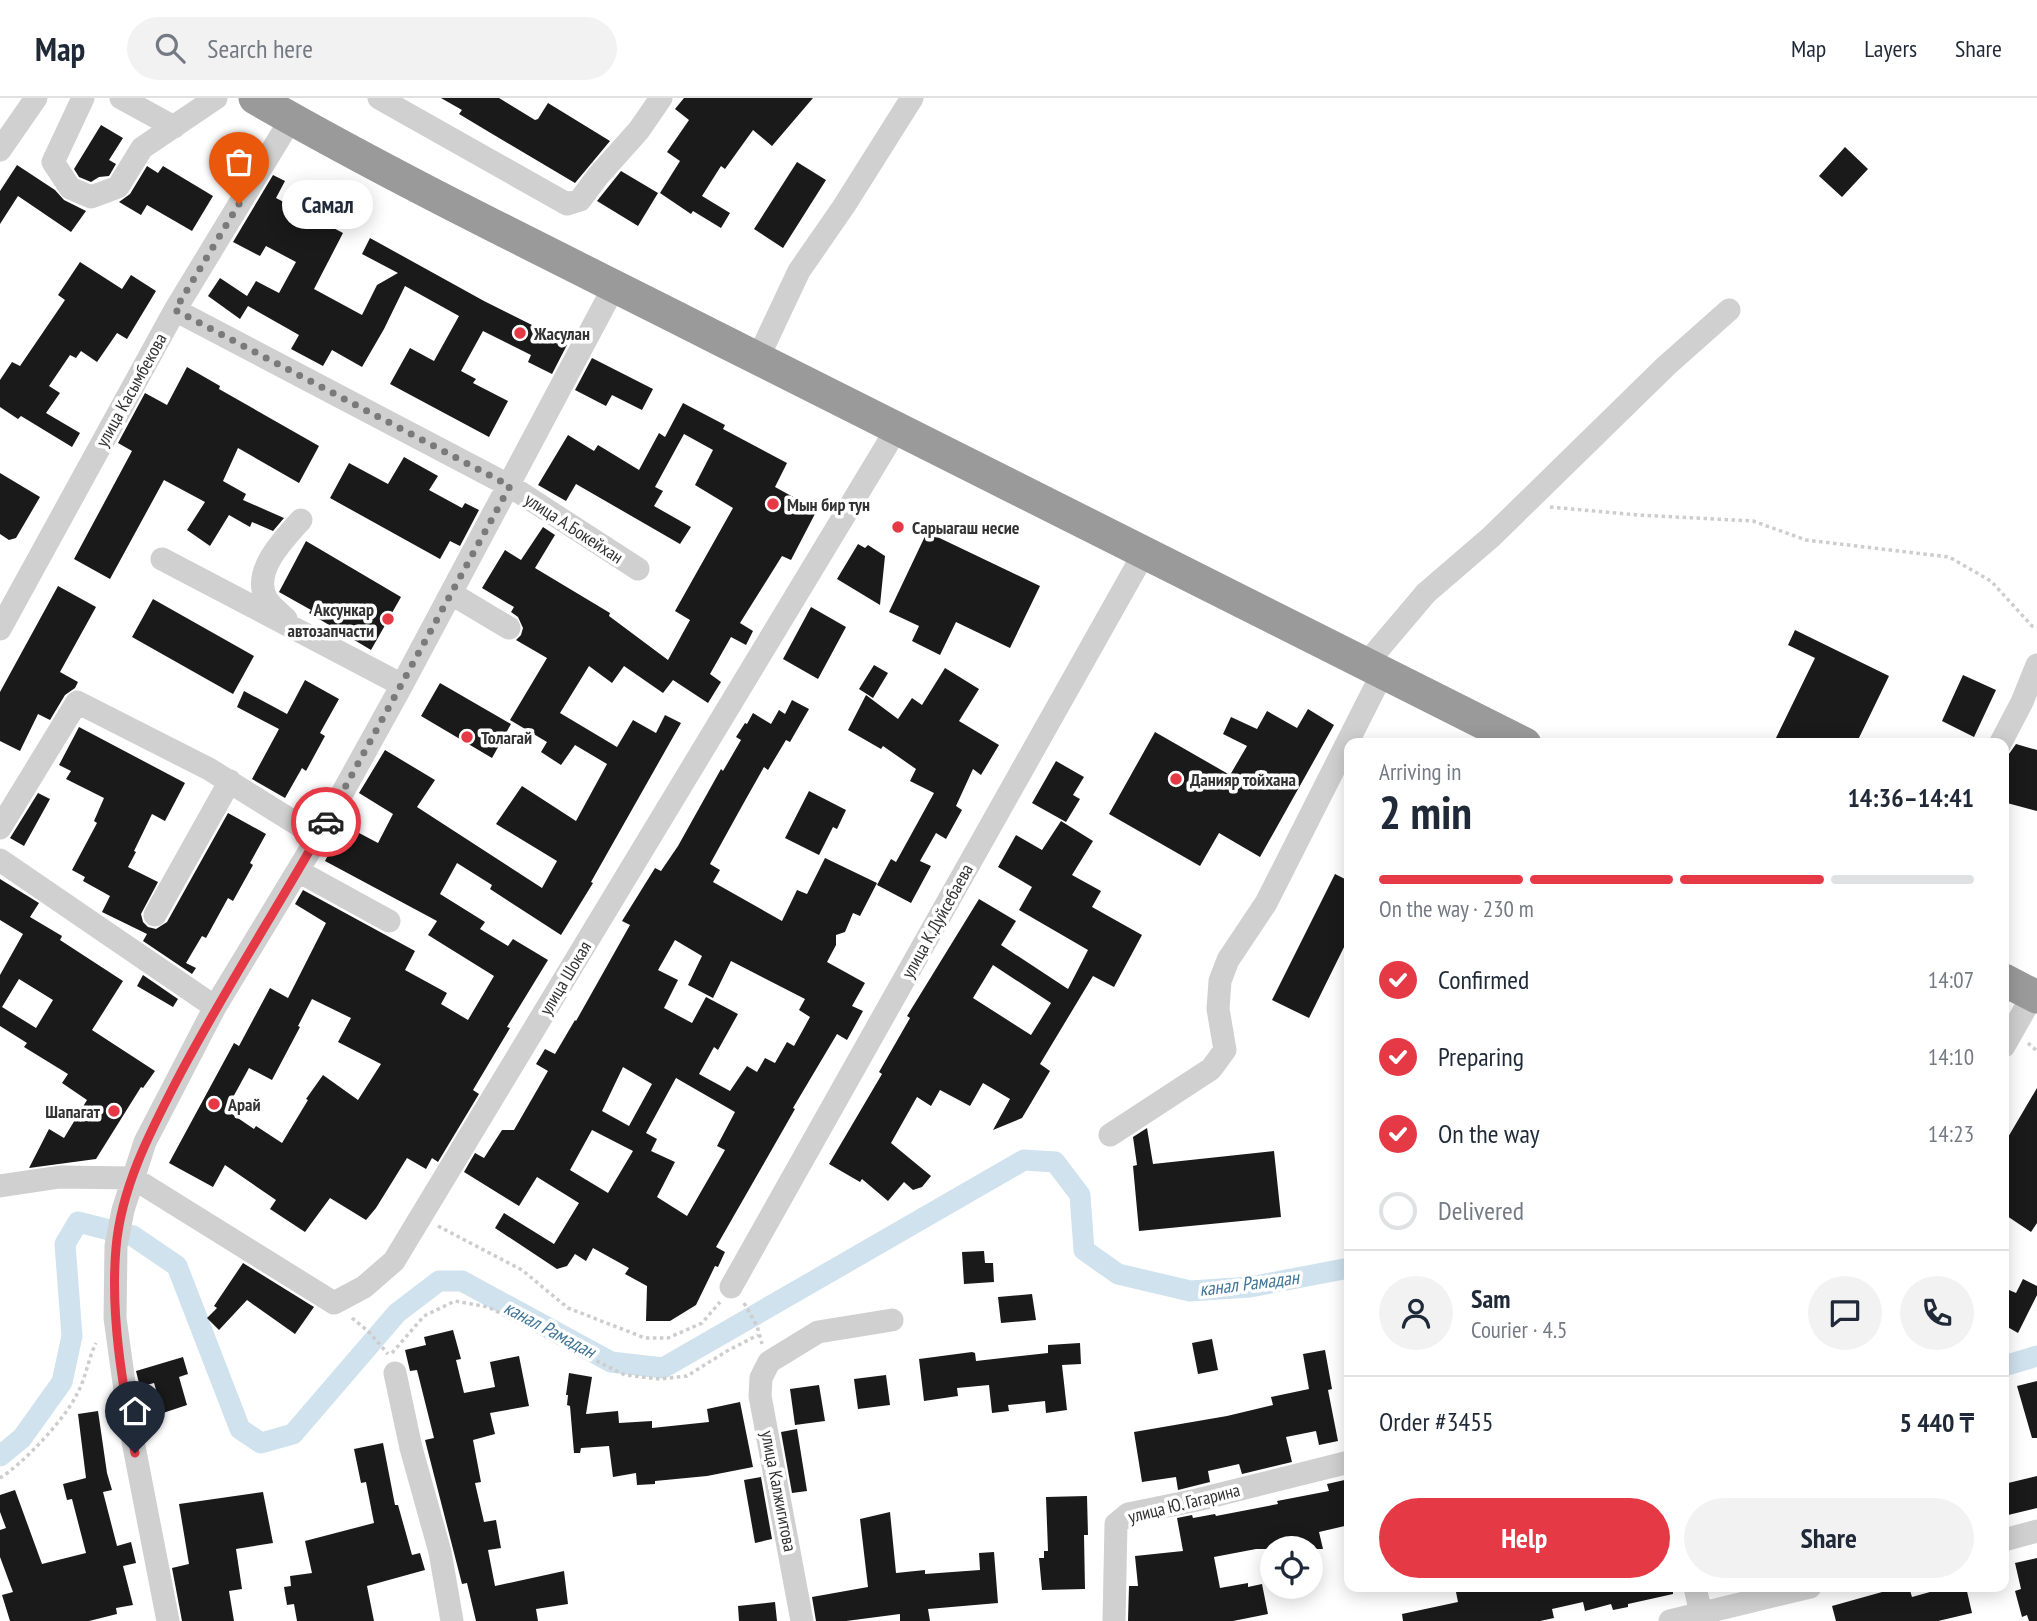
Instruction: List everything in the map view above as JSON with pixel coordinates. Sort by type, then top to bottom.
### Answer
[{"type":"highway","points":[[255,98],[896,430],[1513,738]]},
{"type":"highway","points":[[2009,983],[2035,996]]},
{"type":"street","points":[[0,150],[36,98]]},
{"type":"street","points":[[83,98],[53,162],[69,188],[91,197],[118,187],[142,148],[216,98]]},
{"type":"street","points":[[121,98],[174,127]]},
{"type":"street","points":[[379,98],[567,204],[580,200],[597,176],[639,130],[661,98]]},
{"type":"street","points":[[758,358],[799,271],[844,206],[912,98]]},
{"type":"street","name":"улица Касымбекова","points":[[0,629],[175,310],[291,119]]},
{"type":"street","name":"улица А.Бокейхан","points":[[115,1318],[116,1247],[123,1210],[145,1142],[215,1007],[318,837],[452,594],[615,285]]},
{"type":"street","name":"улица А.Бокейхан","points":[[175,310],[510,486],[638,569]]},
{"type":"street","points":[[1110,1135],[1211,1069],[1225,1050],[1218,1009],[1220,981],[1228,960],[1266,904],[1374,670],[1399,623],[1426,593],[1491,537],[1666,366],[1728,310]]},
{"type":"street","name":"улица Шокая","points":[[133,1178],[334,1303],[364,1287],[394,1261],[896,430]]},
{"type":"street","points":[[298,631],[266,598],[262,580],[277,547],[301,520]]},
{"type":"street","name":"улица К.Дуйсебаева","points":[[731,1287],[1143,555]]},
{"type":"street","points":[[162,559],[402,685]]},
{"type":"street","points":[[452,594],[509,628]]},
{"type":"street","points":[[2004,738],[2029,697],[2037,665]]},
{"type":"street","points":[[0,828],[77,702],[230,781],[318,837]]},
{"type":"street","points":[[155,915],[230,781]]},
{"type":"street","points":[[0,860],[215,1007]]},
{"type":"street","points":[[298,870],[389,921]]},
{"type":"street","points":[[2009,1038],[2035,996]]},
{"type":"street","points":[[0,1186],[60,1177],[133,1178]]},
{"type":"street","points":[[115,1318],[131,1426],[168,1621]]},
{"type":"street","name":"улица Калжигитова","points":[[802,1621],[784,1513],[760,1396],[761,1378],[769,1362],[818,1332],[892,1320]]},
{"type":"street","points":[[393,1365],[411,1448],[440,1552],[452,1621]]},
{"type":"street","name":"улица Ю. Гагарина","points":[[1114,1621],[1116,1524],[1122,1517],[1344,1463]]},
{"type":"street","points":[[2009,1539],[2037,1531]]},
{"type":"street","points":[[1696,1592],[1702,1614]]},
{"type":"street","points":[[1670,1621],[1790,1592]]},
{"type":"path","points":[[1524,504],[1638,515],[1753,521],[1807,540],[1949,557],[1991,582],[2032,626],[2037,627]]},
{"type":"path","points":[[420,1217],[522,1270],[568,1308],[645,1338],[668,1338],[702,1323],[731,1287]]},
{"type":"path","points":[[393,1365],[424,1316],[455,1301],[488,1307],[625,1375],[660,1379],[687,1376],[758,1335]]},
{"type":"path","points":[[749,1309],[757,1326]]},
{"type":"path","points":[[0,1478],[10,1472],[49,1432],[77,1394],[90,1355],[102,1332],[115,1318]]},
{"type":"path","points":[[369,1332],[384,1348]]},
{"type":"building","points":[[441,98],[499,98],[535,120],[548,103],[610,141],[575,183],[459,114],[462,110]]},
{"type":"building","points":[[684,98],[813,98],[772,146],[753,130],[725,169],[721,166],[702,196],[730,213],[721,228],[693,211],[691,214],[660,193],[680,161],[667,152],[689,120],[675,109]]},
{"type":"building","points":[[101,125],[123,138],[109,160],[116,164],[109,176],[99,177],[91,182],[79,177],[74,169]]},
{"type":"building","points":[[1845,147],[1868,169],[1842,197],[1819,176]]},
{"type":"building","points":[[797,162],[826,180],[783,248],[754,229]]},
{"type":"building","points":[[17,165],[55,190],[64,200],[86,211],[71,232],[18,196],[0,224],[0,191]]},
{"type":"building","points":[[147,166],[158,173],[163,166],[213,196],[192,231],[147,205],[141,215],[119,202],[130,194]]},
{"type":"building","points":[[621,171],[658,193],[638,226],[597,201]]},
{"type":"building","points":[[273,175],[285,181],[276,198],[343,233],[314,289],[362,315],[377,285],[398,273],[362,254],[370,238],[484,301],[566,342],[567,345],[552,374],[528,362],[531,355],[483,331],[461,371],[476,379],[473,383],[508,401],[489,437],[390,384],[410,348],[434,361],[459,316],[405,286],[362,367],[332,350],[323,366],[291,349],[299,335],[248,306],[240,319],[208,296],[220,278],[247,296],[256,281],[279,293],[296,262],[266,246],[260,256],[233,242]]},
{"type":"building","points":[[80,262],[122,289],[131,275],[156,291],[127,339],[117,333],[97,362],[81,351],[76,358],[70,355],[49,386],[60,393],[46,413],[80,433],[72,447],[21,416],[18,419],[0,407],[0,380],[12,362],[20,366],[65,300],[58,295]]},
{"type":"building","points":[[592,358],[653,389],[642,410],[612,395],[606,406],[575,390]]},
{"type":"building","points":[[187,367],[220,386],[219,389],[319,446],[299,483],[238,448],[223,481],[246,494],[243,500],[284,518],[273,531],[252,522],[250,527],[229,515],[210,546],[187,530],[205,502],[164,480],[110,579],[74,559],[132,451],[118,443],[145,393],[167,405]]},
{"type":"building","points":[[683,403],[725,425],[723,429],[787,463],[775,487],[817,510],[791,560],[782,556],[740,623],[753,631],[746,645],[731,637],[710,674],[721,682],[708,703],[673,680],[663,693],[624,666],[612,683],[589,666],[560,713],[617,747],[633,720],[656,733],[665,715],[681,723],[591,882],[593,883],[561,935],[490,889],[492,885],[457,863],[440,894],[485,922],[480,929],[508,946],[513,939],[548,960],[507,1027],[510,1028],[473,1090],[479,1094],[438,1162],[432,1158],[426,1169],[407,1158],[366,1220],[330,1198],[305,1232],[270,1209],[276,1200],[225,1165],[213,1187],[169,1163],[234,1043],[239,1046],[270,988],[288,998],[326,923],[295,904],[303,890],[415,951],[405,970],[447,993],[441,1004],[468,1020],[494,976],[428,935],[437,921],[325,861],[344,825],[378,843],[393,814],[359,793],[385,750],[435,780],[417,807],[542,888],[557,861],[496,824],[522,786],[576,821],[607,764],[575,745],[561,765],[541,752],[547,742],[510,720],[547,658],[516,640],[523,628],[518,617],[511,612],[514,607],[482,588],[505,550],[521,560],[543,527],[555,535],[535,568],[610,613],[609,616],[668,660],[690,620],[675,611],[733,508],[695,485],[713,450],[684,434],[655,487],[663,491],[654,506],[691,527],[680,544],[576,484],[566,501],[538,485],[568,435],[594,451],[598,445],[639,470],[659,433],[665,437]],"holes":[[[312,999],[351,1018],[338,1042],[381,1064],[358,1100],[323,1075],[306,1099],[308,1100],[282,1143],[256,1126],[254,1129],[226,1110],[249,1068],[272,1080]]]},
{"type":"building","points":[[404,457],[438,476],[429,490],[462,508],[465,503],[479,510],[460,546],[450,541],[440,559],[330,498],[349,463],[388,484]]},
{"type":"building","points":[[0,473],[40,497],[16,538],[9,540],[0,534]]},
{"type":"building","points":[[927,532],[1040,586],[1010,648],[956,622],[940,655],[912,641],[919,626],[889,612]]},
{"type":"building","points":[[306,541],[401,597],[371,650],[279,592]]},
{"type":"building","points":[[858,544],[865,548],[868,545],[885,556],[880,605],[837,579]]},
{"type":"building","points":[[58,586],[96,607],[60,672],[78,682],[75,688],[65,695],[50,720],[38,714],[20,751],[0,741],[0,692]]},
{"type":"building","points":[[153,599],[254,656],[233,694],[132,637]]},
{"type":"building","points":[[811,607],[846,627],[818,679],[783,659]]},
{"type":"building","points":[[1795,630],[1889,676],[1859,738],[1776,738],[1815,658],[1788,645]]},
{"type":"building","points":[[874,665],[888,673],[873,698],[859,689]]},
{"type":"building","points":[[945,668],[979,689],[959,721],[999,745],[981,775],[973,769],[956,806],[962,810],[946,839],[936,833],[920,861],[931,866],[911,903],[877,885],[891,859],[896,862],[934,793],[910,781],[916,769],[883,746],[881,749],[848,730],[866,695],[898,719],[912,698],[922,705]]},
{"type":"building","points":[[1963,675],[1996,690],[1974,737],[1942,721]]},
{"type":"building","points":[[305,680],[339,699],[320,733],[325,736],[306,771],[302,768],[285,798],[252,779],[279,729],[237,707],[244,691],[287,714]]},
{"type":"building","points":[[440,683],[511,724],[492,758],[421,716]]},
{"type":"building","points":[[792,700],[809,709],[790,742],[786,740],[768,770],[764,767],[742,806],[710,864],[720,870],[713,882],[782,921],[797,890],[807,894],[825,858],[877,883],[860,916],[853,913],[845,932],[836,935],[836,945],[827,962],[865,983],[852,1006],[863,1011],[847,1040],[837,1034],[793,1108],[795,1109],[716,1247],[725,1252],[696,1305],[670,1321],[646,1321],[647,1286],[625,1274],[629,1268],[593,1248],[586,1261],[575,1254],[567,1266],[557,1269],[495,1228],[504,1213],[554,1244],[579,1203],[537,1177],[519,1206],[464,1172],[475,1153],[484,1158],[502,1130],[514,1130],[548,1071],[536,1064],[545,1049],[555,1054],[576,1021],[630,925],[622,921],[655,868],[661,871],[678,846],[721,769],[723,771],[741,740],[736,737],[745,723],[747,724],[753,713],[771,724],[779,710],[785,714]],"holes":[[[675,940],[702,956],[688,985],[713,998],[731,961],[805,999],[799,1010],[810,1017],[794,1046],[787,1042],[775,1063],[765,1058],[757,1072],[747,1066],[730,1091],[699,1074],[714,1047],[718,1050],[738,1014],[706,997],[692,1023],[664,1008],[678,980],[658,970]],[[623,1067],[652,1084],[629,1126],[602,1111]],[[676,1078],[735,1112],[717,1146],[725,1150],[687,1216],[657,1197],[675,1162],[651,1151],[657,1139],[646,1133]],[[592,1130],[633,1151],[608,1193],[570,1170]]]},
{"type":"building","points":[[1308,709],[1334,725],[1260,857],[1219,833],[1200,866],[1109,814],[1155,732],[1230,775],[1247,746],[1223,734],[1231,717],[1257,729],[1267,711],[1297,728]]},
{"type":"building","points":[[79,727],[185,783],[165,821],[152,814],[128,867],[158,882],[141,914],[148,927],[156,929],[167,922],[228,813],[266,834],[233,901],[228,898],[206,938],[202,936],[186,963],[196,968],[192,974],[143,941],[147,934],[102,912],[110,896],[83,881],[85,877],[72,870],[97,823],[94,821],[104,798],[66,779],[71,771],[59,765]]},
{"type":"building","points":[[2016,744],[2037,750],[2037,811],[2009,804],[2009,754]]},
{"type":"building","points":[[1056,761],[1084,777],[1073,795],[1080,799],[1066,822],[1032,803]]},
{"type":"building","points":[[809,791],[846,810],[837,829],[833,827],[819,855],[785,838]]},
{"type":"building","points":[[38,793],[50,799],[24,846],[10,838]]},
{"type":"building","points":[[1061,821],[1093,841],[1072,875],[1101,891],[1092,907],[1142,935],[1114,987],[1093,976],[1040,1064],[1050,1071],[1022,1118],[993,1130],[1010,1099],[983,1083],[970,1106],[940,1090],[931,1106],[917,1097],[891,1143],[931,1176],[922,1187],[913,1190],[904,1182],[888,1201],[862,1179],[860,1182],[829,1164],[882,1074],[879,1072],[910,1018],[907,1016],[979,899],[1016,921],[1001,945],[1068,989],[1088,950],[1019,910],[1032,887],[998,867],[1016,835],[1042,850]],"holes":[[[993,965],[1051,1003],[1031,1035],[973,998]]]},
{"type":"building","points":[[1335,874],[1344,878],[1344,947],[1309,1018],[1272,1000]]},
{"type":"building","points":[[0,879],[39,903],[30,917],[62,936],[60,940],[123,981],[92,1030],[155,1071],[143,1088],[141,1087],[96,1159],[29,1168],[49,1129],[64,1138],[87,1100],[62,1083],[68,1074],[24,1047],[27,1043],[0,1026],[0,975],[23,934],[0,920]],"holes":[[[19,979],[53,1000],[36,1028],[2,1007]]]},
{"type":"building","points":[[143,975],[178,999],[173,1007],[137,986]]},
{"type":"building","points":[[2037,1088],[2037,1223],[2031,1232],[2009,1217],[2009,1136]]},
{"type":"building","points":[[1147,1128],[1153,1164],[1274,1151],[1281,1217],[1139,1231],[1133,1166],[1137,1165],[1133,1137]]},
{"type":"building","points":[[984,1251],[985,1263],[993,1263],[994,1282],[964,1284],[962,1252]]},
{"type":"building","points":[[243,1263],[314,1307],[295,1334],[247,1300],[219,1330],[207,1318],[217,1308],[214,1306]]},
{"type":"building","points":[[2023,1279],[2037,1286],[2037,1295],[2018,1333],[2009,1328],[2009,1290],[2016,1293]]},
{"type":"building","points":[[1032,1294],[1036,1320],[1001,1323],[998,1297]]},
{"type":"building","points":[[453,1330],[461,1359],[456,1360],[464,1393],[495,1387],[490,1362],[519,1356],[529,1406],[490,1413],[495,1434],[473,1440],[481,1482],[475,1483],[484,1522],[496,1520],[501,1548],[488,1550],[495,1586],[564,1571],[568,1604],[536,1609],[538,1621],[476,1621],[467,1583],[462,1584],[425,1440],[434,1438],[417,1370],[410,1371],[405,1350],[426,1345],[424,1337]]},
{"type":"building","points":[[1212,1339],[1218,1370],[1198,1374],[1192,1343]]},
{"type":"building","points":[[1080,1343],[1081,1364],[1062,1365],[1067,1410],[1046,1413],[1045,1401],[1008,1405],[1009,1411],[992,1413],[989,1385],[957,1388],[958,1396],[924,1401],[919,1359],[972,1352],[975,1353],[976,1361],[1048,1353],[1048,1345]]},
{"type":"building","points":[[1325,1350],[1332,1389],[1328,1390],[1338,1441],[1319,1445],[1316,1431],[1286,1437],[1292,1462],[1242,1474],[1239,1464],[1208,1471],[1210,1482],[1178,1490],[1176,1477],[1142,1482],[1134,1432],[1273,1405],[1271,1397],[1309,1389],[1303,1354]]},
{"type":"building","points":[[183,1357],[188,1374],[179,1377],[187,1405],[163,1413],[154,1383],[140,1387],[136,1371]]},
{"type":"building","points":[[569,1373],[592,1377],[586,1414],[618,1411],[619,1423],[652,1421],[652,1428],[709,1422],[707,1409],[740,1402],[753,1467],[707,1476],[655,1481],[655,1484],[637,1485],[636,1473],[613,1477],[609,1446],[581,1448],[580,1453],[574,1453],[570,1406],[567,1405],[566,1395]]},
{"type":"building","points":[[886,1375],[890,1405],[858,1409],[854,1379]]},
{"type":"building","points":[[2037,1381],[2037,1438],[2032,1438],[2017,1386]]},
{"type":"building","points":[[819,1385],[825,1421],[795,1425],[790,1389]]},
{"type":"building","points":[[98,1411],[112,1490],[103,1492],[117,1546],[131,1542],[136,1563],[123,1566],[133,1605],[116,1608],[117,1614],[89,1621],[10,1621],[2,1595],[13,1592],[0,1557],[0,1530],[6,1528],[0,1512],[0,1495],[15,1490],[42,1564],[86,1553],[72,1499],[67,1500],[63,1484],[86,1478],[78,1414]]},
{"type":"building","points":[[797,1429],[807,1491],[792,1493],[781,1432]]},
{"type":"building","points":[[383,1443],[395,1505],[398,1505],[412,1555],[420,1553],[425,1570],[367,1586],[374,1621],[297,1621],[294,1604],[287,1605],[284,1587],[291,1586],[290,1576],[312,1573],[305,1541],[374,1523],[366,1482],[361,1483],[354,1449]]},
{"type":"building","points":[[2037,1476],[2037,1508],[2009,1515],[2009,1483]]},
{"type":"building","points":[[761,1477],[772,1539],[755,1543],[744,1480]]},
{"type":"building","points":[[1344,1480],[1344,1526],[1319,1532],[1320,1536],[1260,1536],[1260,1549],[1214,1557],[1220,1588],[1248,1583],[1248,1587],[1260,1584],[1260,1599],[1265,1599],[1268,1614],[1233,1621],[1128,1621],[1129,1586],[1138,1586],[1135,1556],[1183,1551],[1177,1518],[1192,1515],[1193,1518],[1216,1516],[1329,1491],[1327,1484]]},
{"type":"building","points":[[263,1492],[273,1543],[236,1549],[242,1589],[229,1591],[234,1621],[182,1621],[172,1568],[189,1564],[179,1504]]},
{"type":"building","points":[[1087,1496],[1088,1535],[1084,1535],[1085,1589],[1042,1590],[1039,1558],[1044,1558],[1044,1551],[1048,1551],[1046,1497]]},
{"type":"building","points":[[890,1512],[896,1573],[980,1570],[979,1553],[994,1552],[998,1603],[928,1609],[930,1621],[900,1621],[900,1614],[846,1621],[816,1621],[812,1597],[868,1587],[860,1519]]},
{"type":"building","points":[[2037,1558],[2037,1621],[2029,1621],[2027,1615],[2022,1617],[2015,1591],[2021,1589],[2015,1563]]},
{"type":"building","points":[[1456,1592],[1673,1592],[1613,1610],[1611,1604],[1585,1611],[1583,1602],[1552,1609],[1554,1618],[1540,1621],[1403,1621],[1402,1614],[1458,1602]]},
{"type":"building","points":[[1882,1592],[1910,1592],[1912,1597],[1930,1592],[1967,1592],[1972,1613],[1938,1621],[1836,1621],[1832,1606]]},
{"type":"building","points":[[775,1602],[777,1621],[739,1621],[738,1606]]},
{"type":"waterway","name":"канал Рамадан","points":[[0,1456],[22,1438],[62,1382],[72,1336],[65,1244],[78,1222],[133,1236],[177,1266],[240,1429],[261,1443],[293,1434],[397,1313],[439,1281],[462,1281],[611,1362],[663,1368],[1024,1160],[1055,1162],[1080,1195],[1084,1250],[1118,1274],[1190,1291],[1250,1287],[1344,1269]]},
{"type":"waterway","name":"канал Рамадан","points":[[2009,1364],[2037,1356]]},
{"type":"way so far","points":[[239,204],[175,310],[510,486],[326,822]]},
{"type":"place","name":"Самал","points":[[239,204]]},
{"type":"place","name":"Жасулан","points":[[520,333]]},
{"type":"place","name":"Мын бир тун","points":[[773,504]]},
{"type":"place","name":"Сарыагаш несие","points":[[898,527]]},
{"type":"place","name":"Аксункар автозапчасти","points":[[388,619]]},
{"type":"place","name":"Толагай","points":[[467,737]]},
{"type":"place","name":"Данияр тойхана","points":[[1176,779]]},
{"type":"place","name":"Арай","points":[[214,1104]]},
{"type":"place","name":"Шапагат","points":[[114,1111]]},
{"type":"route","points":[[135,1453],[115,1318],[116,1247],[123,1210],[145,1142],[156,1119],[215,1007],[326,822]]}]
